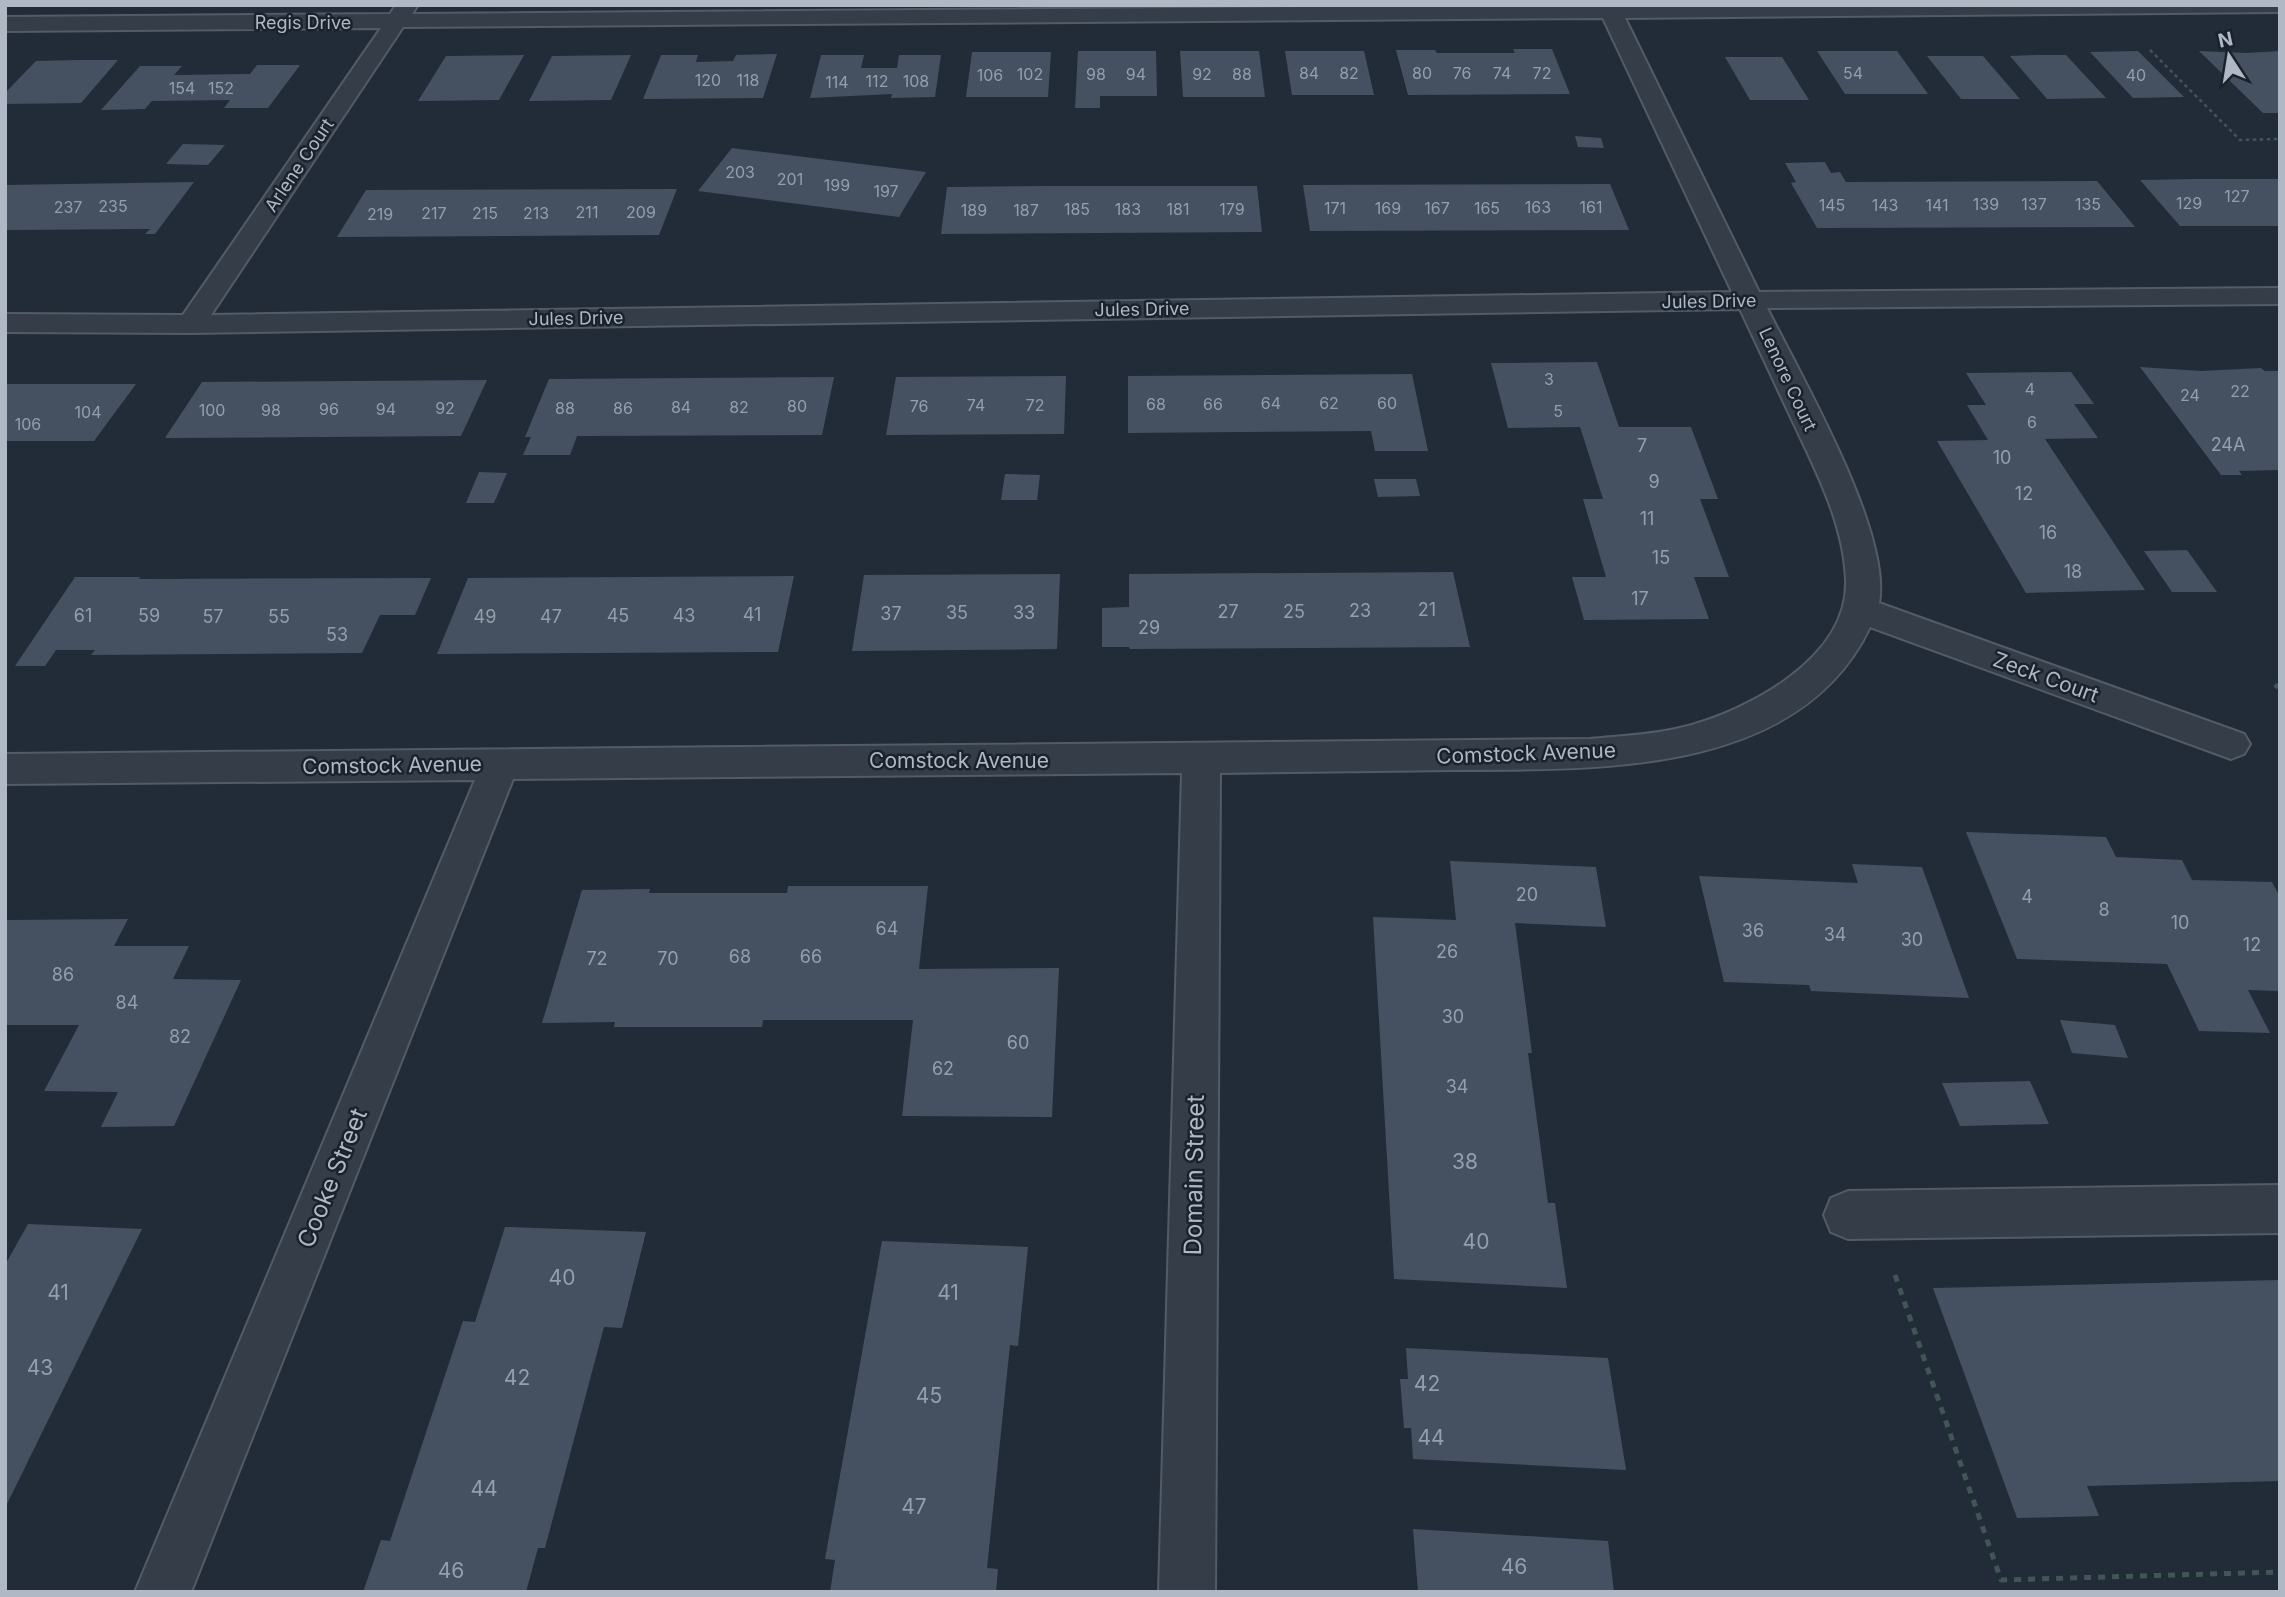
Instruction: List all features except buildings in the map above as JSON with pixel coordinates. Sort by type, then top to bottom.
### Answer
[{"type":"street","name":"Regis Drive","points":[[5,24],[402,13],[2280,6]]},
{"type":"street","name":"Lenore Court","points":[[1610,8],[1852,519],[1862,575],[1860,610]]},
{"type":"street","name":"Arlene Court","points":[[191,324],[402,13]]},
{"type":"street","name":"Jules Drive","points":[[5,323],[191,324],[1750,300],[2280,296]]},
{"type":"street","name":"Zeck Court","points":[[1860,610],[2231,744]]},
{"type":"street","name":"Comstock Avenue","points":[[5,769],[1590,754],[1678,743],[1736,725],[1792,695],[1836,653],[1860,610]]},
{"type":"street","name":"Domain Street","points":[[1186,1592],[1201,758]]},
{"type":"street","name":"Cooke Street","points":[[163,1592],[500,764]]},
{"type":"street","points":[[1848,1214],[2280,1209]]},
{"type":"path","points":[[2148,48],[2240,140],[2280,139]]},
{"type":"path","points":[[2275,688],[2280,682]]},
{"type":"path","points":[[1895,1275],[2001,1580],[2280,1572]]}]
